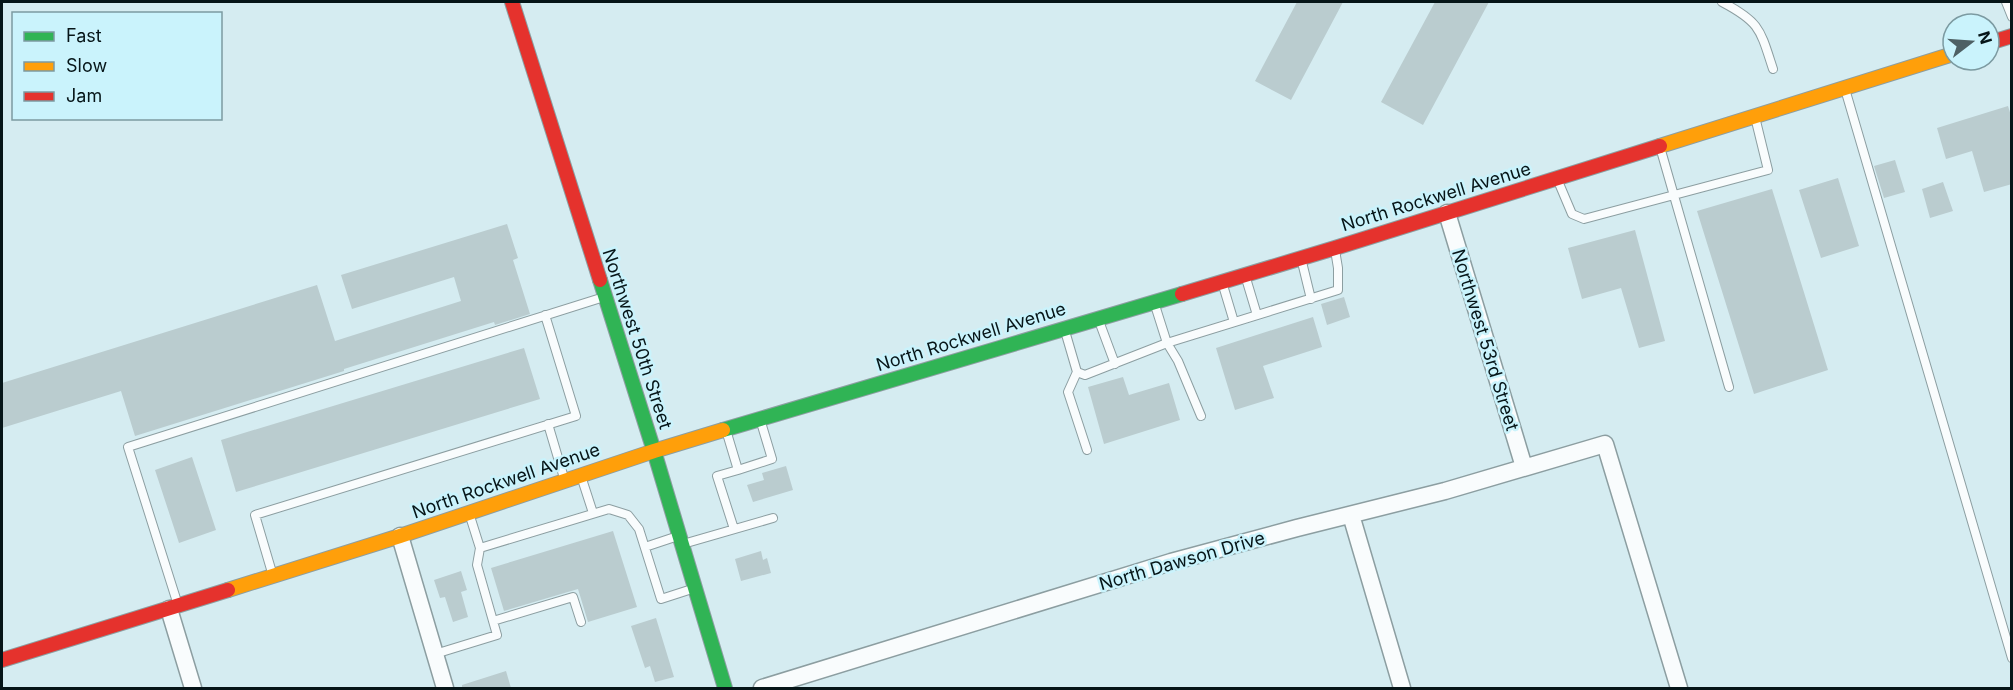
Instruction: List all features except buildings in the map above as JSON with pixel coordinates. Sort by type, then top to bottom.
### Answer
[{"type":"main road","name":"Northwest 50th Street","points":[[512,2],[654,451],[725,688]]},
{"type":"main road","name":"North Rockwell Avenue","points":[[2,660],[400,536],[654,451],[1335,248],[1941,58]]},
{"type":"street","name":"Northwest 53rd Street","points":[[1447,213],[1524,467]]},
{"type":"street","name":"North Dawson Drive","points":[[762,688],[1171,562],[1467,485],[1605,444],[1679,688]]},
{"type":"street","points":[[1351,515],[1402,688]]},
{"type":"street","points":[[400,536],[445,688]]},
{"type":"street","points":[[173,607],[193,688]]},
{"type":"lane","points":[[1722,2],[1745,15],[1755,24],[1764,41],[1773,69]]},
{"type":"lane","points":[[2006,2],[2012,16]]},
{"type":"lane","points":[[1845,88],[2012,658]]},
{"type":"lane","points":[[1557,178],[1572,214],[1584,219],[1767,170],[1755,116]]},
{"type":"lane","points":[[1660,146],[1729,387]]},
{"type":"lane","points":[[1077,372],[1085,375],[1167,343],[1338,290],[1335,248]]},
{"type":"lane","points":[[1301,258],[1311,299]]},
{"type":"lane","points":[[1245,274],[1257,315]]},
{"type":"lane","points":[[1222,281],[1234,322]]},
{"type":"lane","points":[[173,607],[128,447],[604,296]]},
{"type":"lane","points":[[1154,301],[1167,343],[1178,362],[1201,416]]},
{"type":"lane","points":[[273,576],[255,515],[576,416],[545,315]]},
{"type":"lane","points":[[1098,318],[1114,364]]},
{"type":"lane","points":[[1064,328],[1077,372],[1068,392],[1087,450]]},
{"type":"lane","points":[[734,530],[717,476],[772,459],[760,419]]},
{"type":"lane","points":[[548,424],[565,481]]},
{"type":"lane","points":[[726,429],[738,470]]},
{"type":"lane","points":[[581,475],[593,513]]},
{"type":"lane","points":[[480,548],[609,508],[628,515],[639,529],[661,599],[695,588]]},
{"type":"lane","points":[[435,654],[497,635],[477,565],[480,548],[469,513]]},
{"type":"lane","points":[[645,547],[734,530],[774,518]]},
{"type":"lane","points":[[493,621],[573,597],[581,622]]},
{"type":"traffic: fast","points":[[600,280],[725,688]]},
{"type":"traffic: fast","points":[[723,430],[1182,294]]},
{"type":"traffic: slow","points":[[1660,146],[1941,58]]},
{"type":"traffic: slow","points":[[228,590],[723,430]]},
{"type":"traffic: jam","points":[[512,2],[600,280]]},
{"type":"traffic: jam","points":[[2001,39],[2012,36]]},
{"type":"traffic: jam","points":[[1182,294],[1660,146]]},
{"type":"traffic: jam","points":[[2,660],[228,590]]}]
